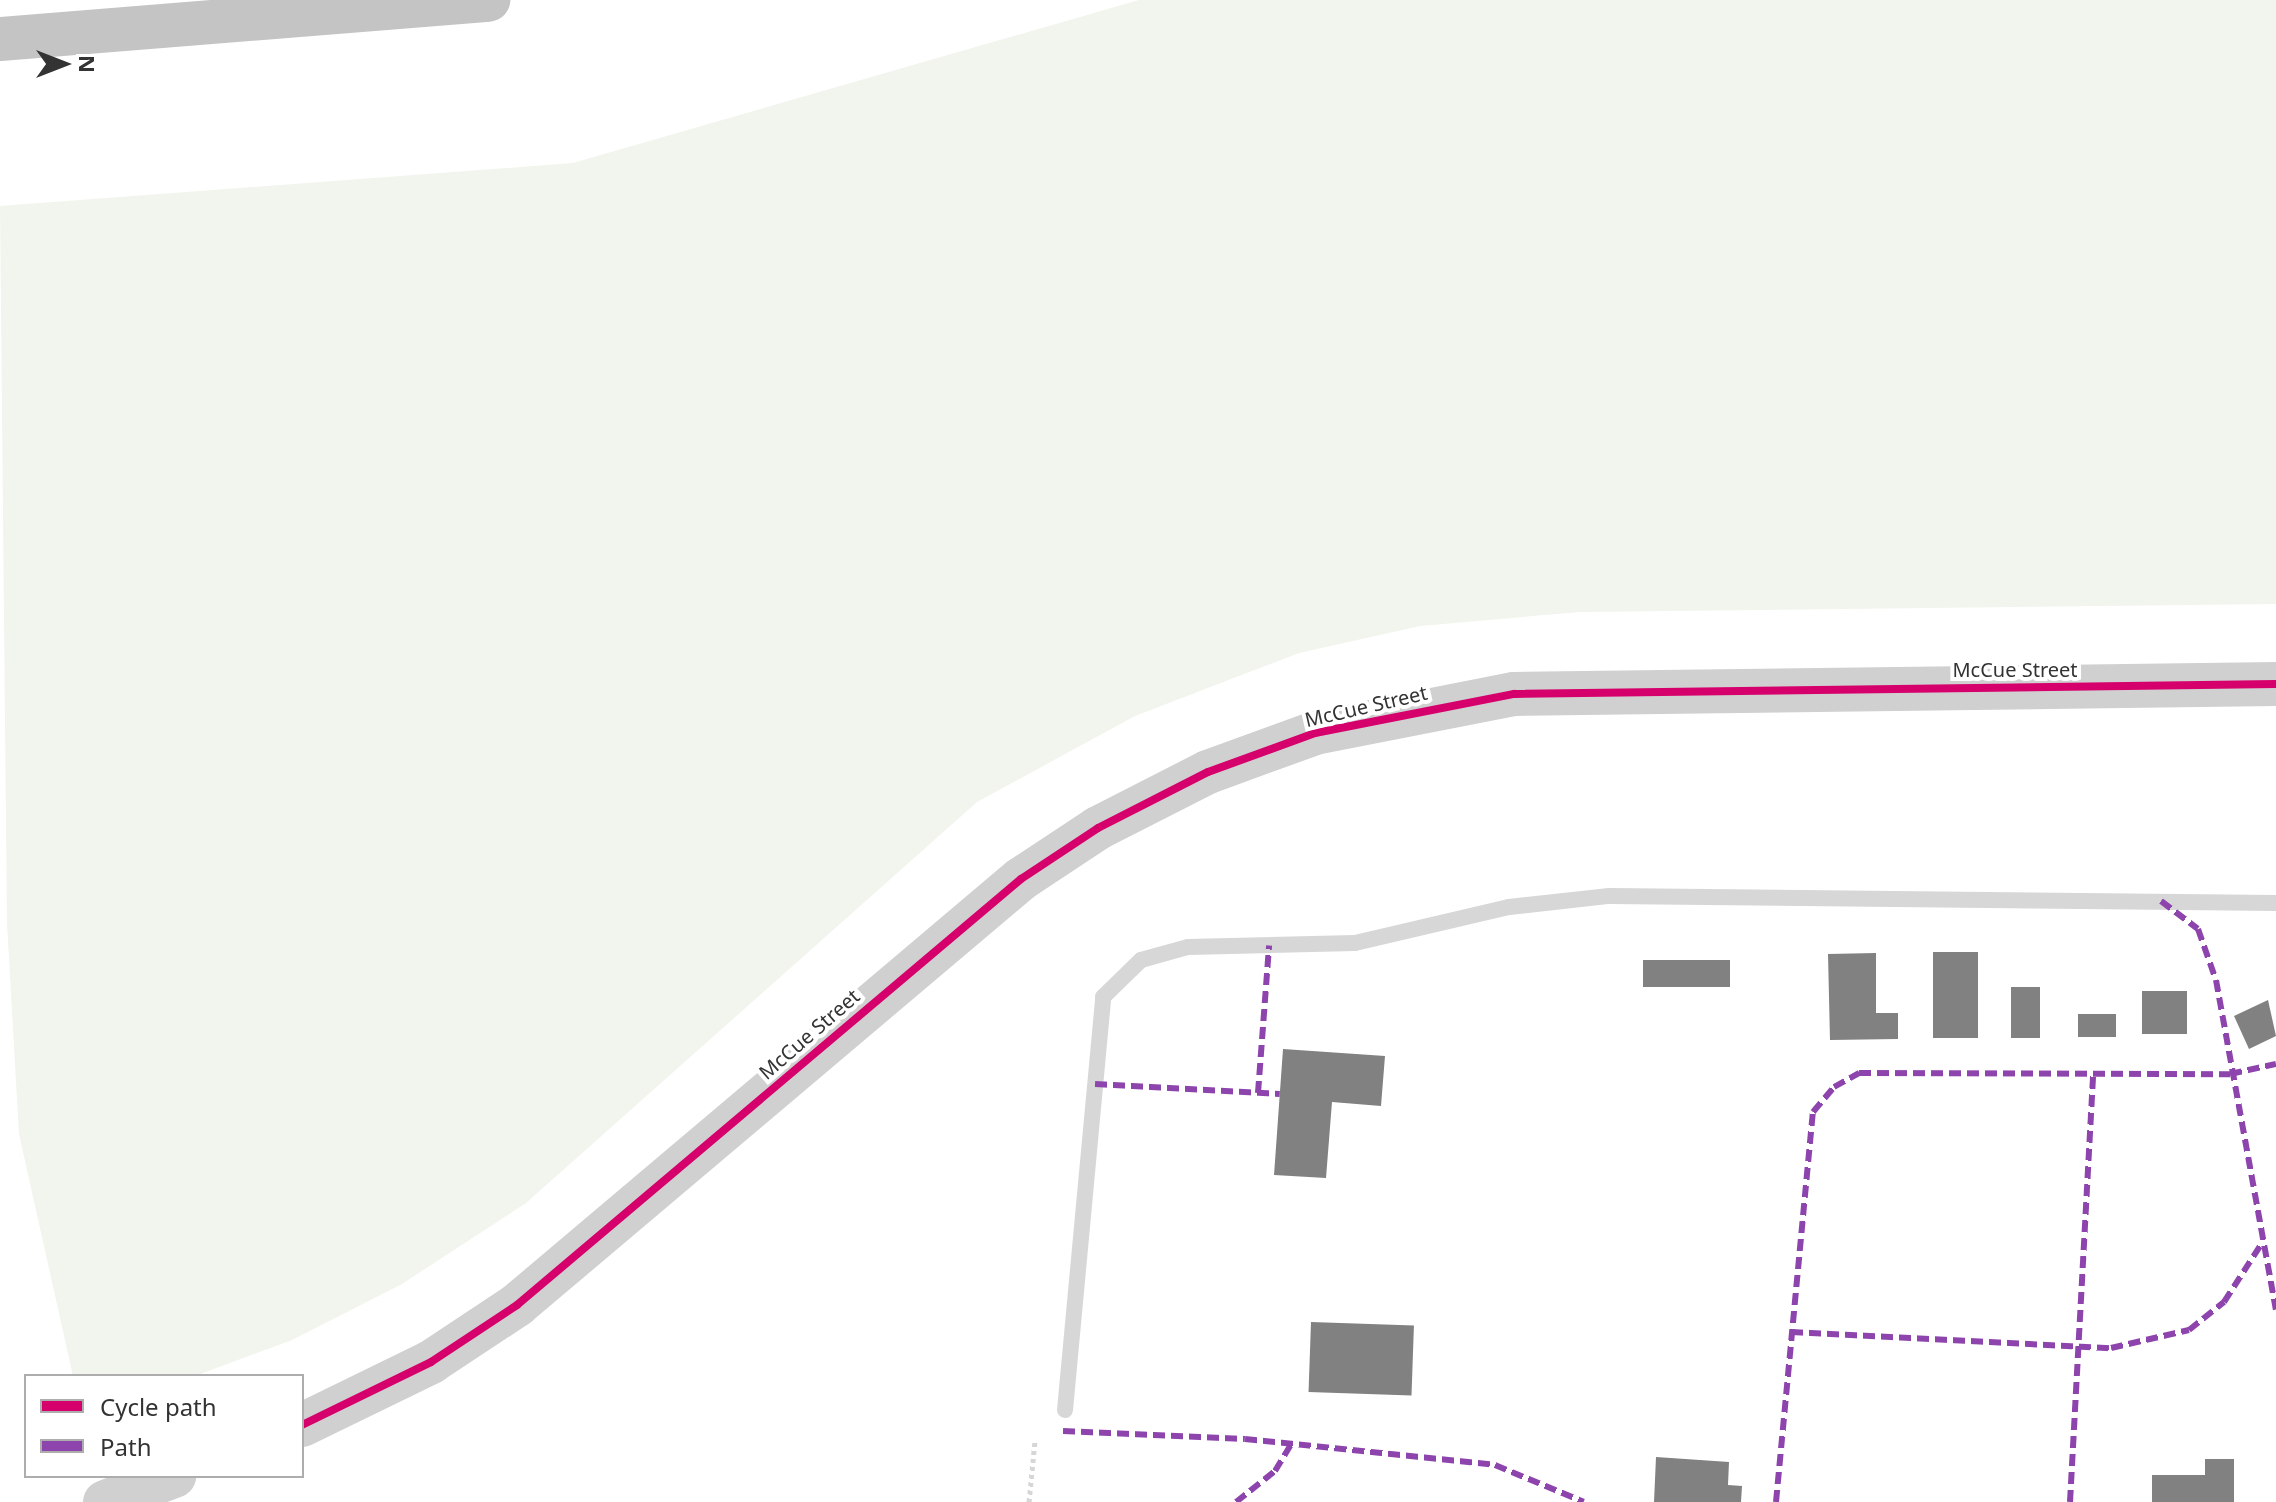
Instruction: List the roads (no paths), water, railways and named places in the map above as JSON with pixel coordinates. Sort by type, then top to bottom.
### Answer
[{"type":"highway","points":[[0,39],[488,0]]},
{"type":"main road","name":"McCue Street","points":[[304,1424],[431,1362],[517,1305],[1021,879],[1208,772],[1315,733],[1514,694],[2276,684]]},
{"type":"main road","points":[[105,1502],[169,1478]]},
{"type":"lane","points":[[1065,1410],[1103,997],[1141,960],[1188,947],[1355,943],[1509,907],[1609,896],[2276,903]]}]
